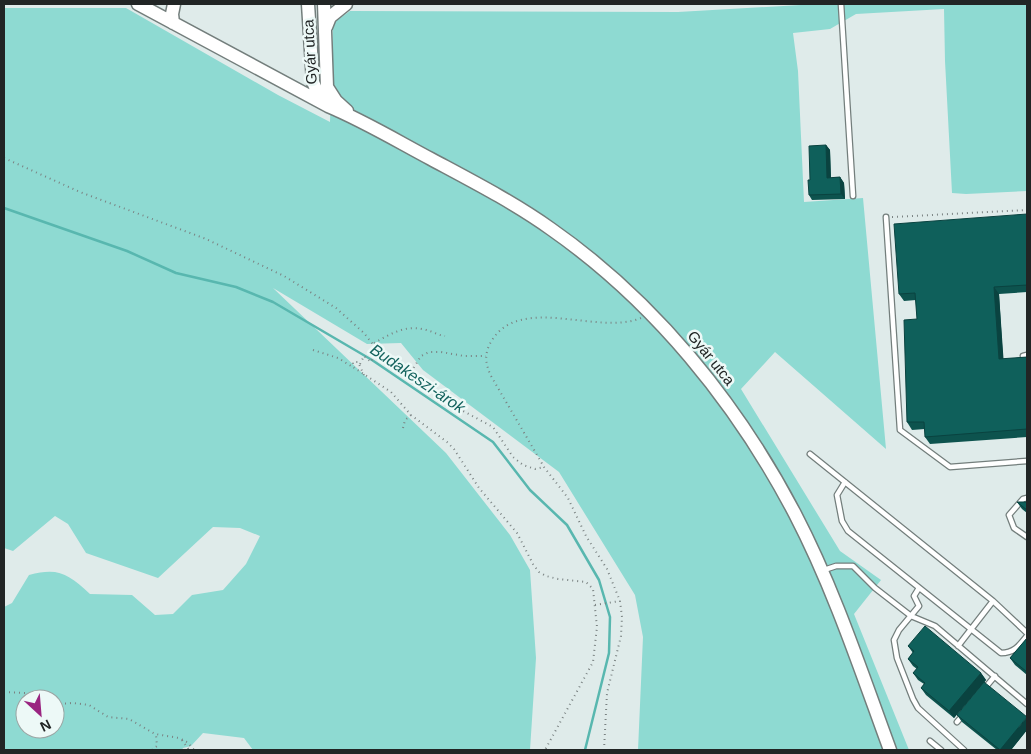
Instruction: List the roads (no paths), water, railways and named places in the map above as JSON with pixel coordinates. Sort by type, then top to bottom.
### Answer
[{"type":"main road","points":[[138,4],[328,106]]},
{"type":"main road","points":[[173,23],[174,4]]},
{"type":"main road","name":"Gyár utca","points":[[308,4],[313,82],[318,94],[328,106],[354,117],[488,189],[552,229],[610,276],[649,313],[708,378],[748,436],[795,515],[821,571],[890,750]]},
{"type":"main road","name":"Gyár utca","points":[[324,4],[327,87],[336,101],[354,117]]},
{"type":"main road","points":[[325,30],[330,17],[346,4]]},
{"type":"lane","points":[[841,4],[853,196]]},
{"type":"lane","points":[[886,218],[900,430],[950,467],[1027,461]]},
{"type":"lane","points":[[810,454],[845,482],[993,601],[1027,635],[1016,649],[1010,653],[1001,653],[848,531],[842,520],[837,495],[845,482]]},
{"type":"lane","points":[[1027,498],[1023,499],[1010,516],[1014,528],[1027,537]]},
{"type":"lane","points":[[821,571],[836,566],[853,566],[875,588],[911,616],[935,626],[1027,704]]},
{"type":"lane","points":[[919,588],[914,596],[919,606],[899,630],[894,640],[897,658],[913,699],[924,714],[964,750]]},
{"type":"lane","points":[[958,646],[993,601]]},
{"type":"lane","points":[[982,692],[995,676]]},
{"type":"lane","points":[[957,722],[970,707]]},
{"type":"lane","points":[[930,741],[940,750]]},
{"type":"waterway","name":"Budakeszi-árok","points":[[4,208],[127,251],[176,273],[236,287],[273,302],[372,360],[493,442],[530,490],[567,525],[599,580],[610,617],[609,653],[585,750]]}]
